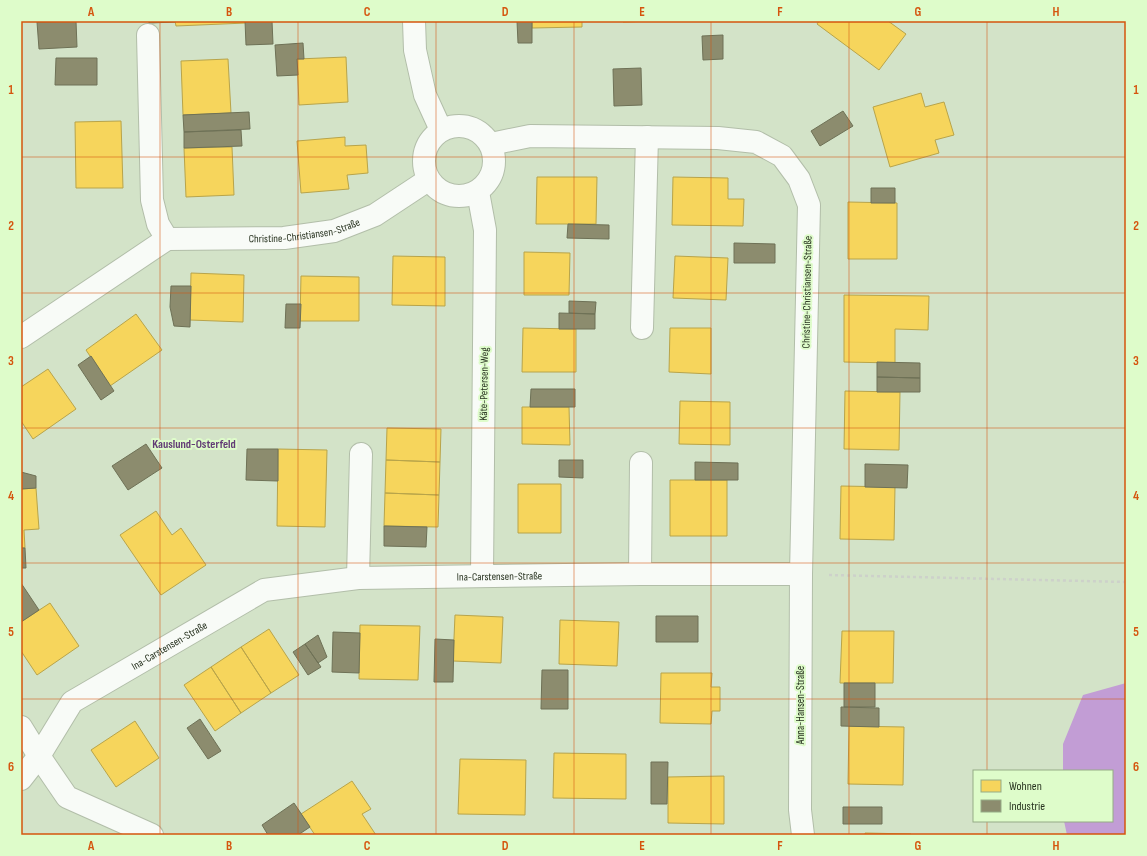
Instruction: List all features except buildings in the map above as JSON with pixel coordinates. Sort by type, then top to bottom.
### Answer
[{"type":"street","points":[[414,21],[415,50],[425,95],[441,130]]},
{"type":"street","points":[[21,338],[167,240],[158,224],[152,200],[148,35]]},
{"type":"street","points":[[458,125],[477,129],[491,144],[495,166],[488,184],[478,192],[458,197],[440,192],[428,180],[423,163],[427,145],[441,130],[458,125]]},
{"type":"street","name":"Christine-Christiansen-Straße","points":[[491,144],[530,136],[718,138],[756,142],[782,156],[799,179],[809,205],[801,574]]},
{"type":"street","points":[[642,328],[647,137]]},
{"type":"street","name":"Christine-Christiansen-Straße","points":[[167,240],[284,238],[334,231],[375,215],[428,180]]},
{"type":"street","name":"Käte-Petersen-Weg","points":[[478,192],[485,230],[482,576]]},
{"type":"street","points":[[358,578],[361,454]]},
{"type":"street","points":[[640,574],[641,463]]},
{"type":"street","name":"Ina-Carstensen-Straße","points":[[21,779],[39,756],[72,702],[264,590],[358,578],[640,574],[801,574]]},
{"type":"street","name":"Anna-Hansen-Straße","points":[[801,574],[800,810],[803,835]]},
{"type":"street","points":[[21,727],[67,797],[152,835]]},
{"type":"path","points":[[801,574],[1126,582]]},
{"type":"shaded area","points":[[1126,683],[1126,835],[1067,835],[1064,822],[1113,822],[1113,770],[1063,770],[1063,744],[1083,695]]},
{"type":"district","name":"Kauslund-Osterfeld","points":[[194,444]]}]
